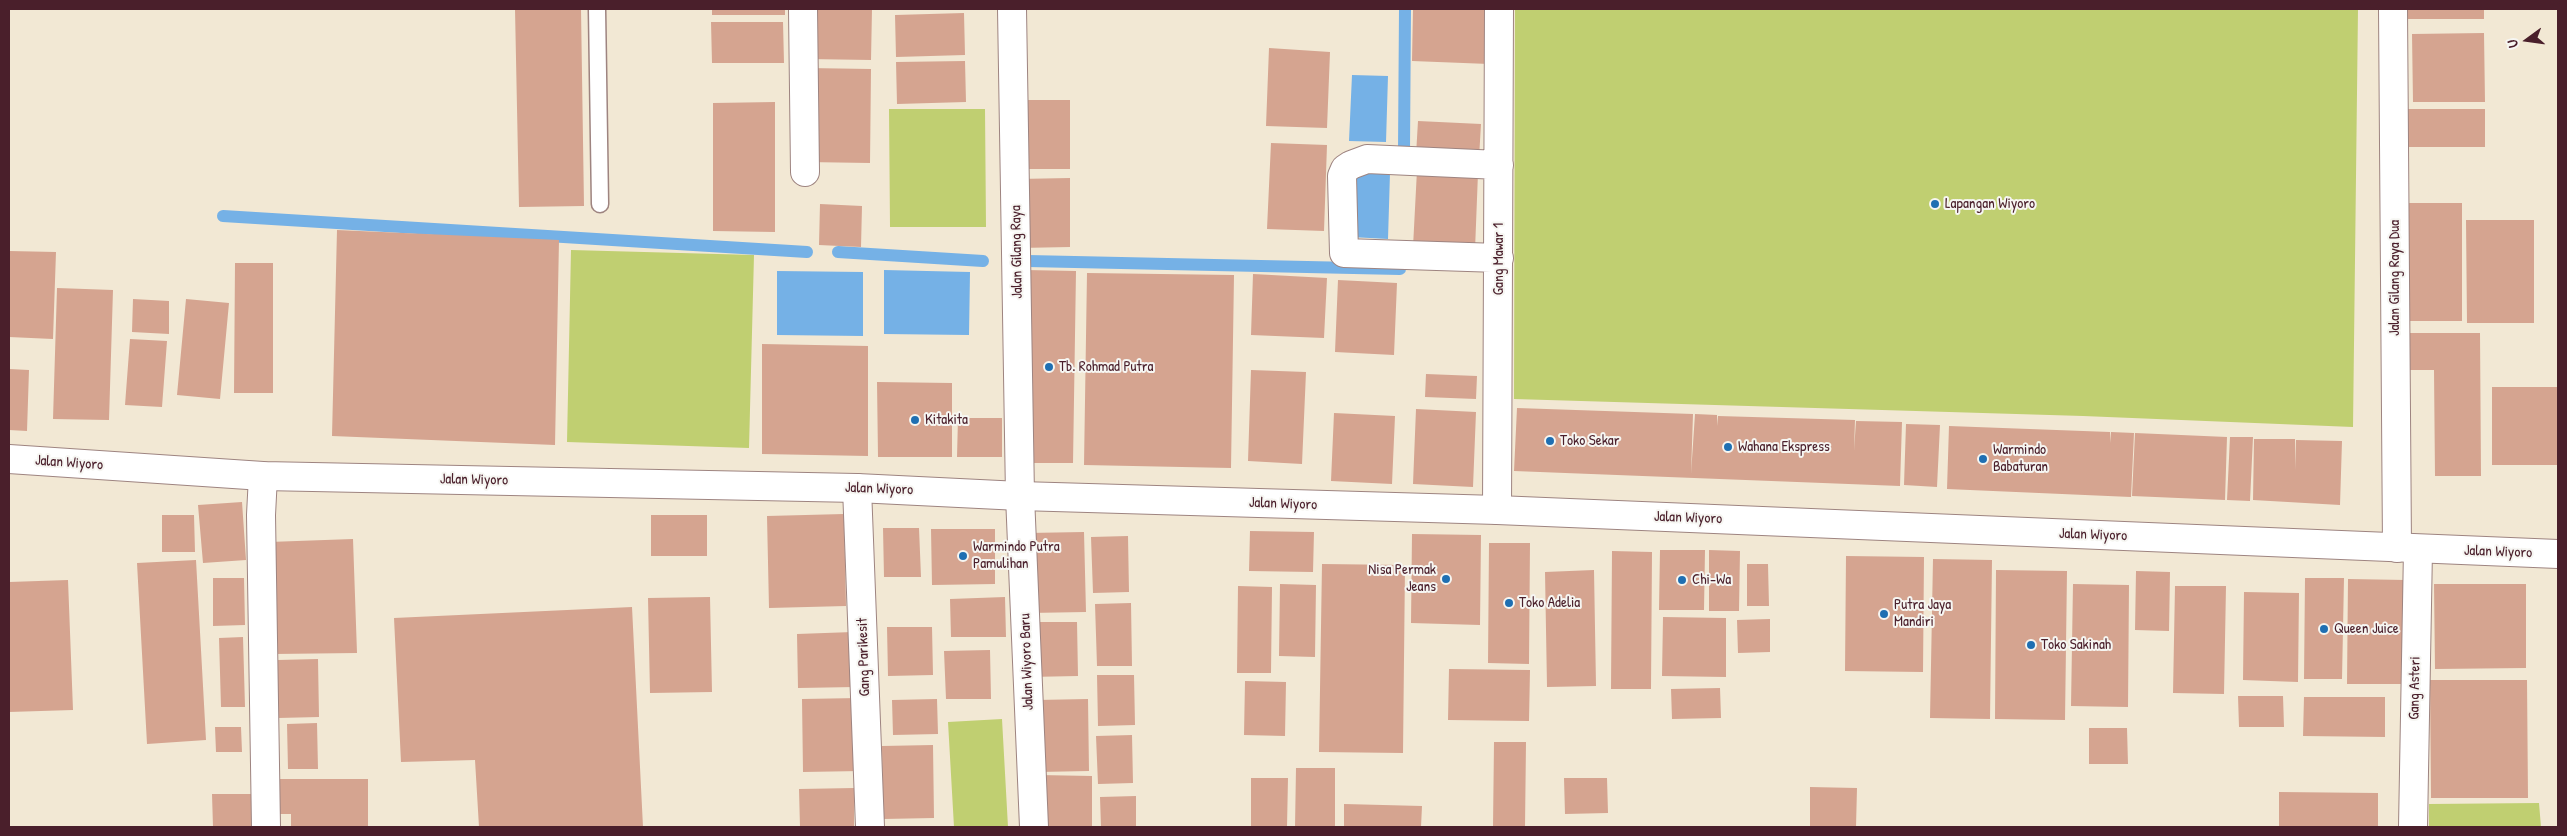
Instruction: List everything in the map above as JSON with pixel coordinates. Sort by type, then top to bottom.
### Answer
[{"type":"street","points":[[803,9],[805,172]]},
{"type":"street","name":"Jalan Gilang Raya","points":[[1012,9],[1020,496]]},
{"type":"street","name":"Gang Mawar 1","points":[[1497,510],[1499,9]]},
{"type":"street","name":"Jalan Gilang Raya Dua","points":[[2393,9],[2407,549]]},
{"type":"street","points":[[1498,258],[1344,253],[1342,176],[1345,169],[1367,159],[1499,165]]},
{"type":"street","name":"Jalan Wiyoro","points":[[9,459],[263,476],[857,488],[1020,496],[1497,510],[2558,554]]},
{"type":"street","points":[[263,476],[261,515],[266,827]]},
{"type":"street","name":"Gang Parikesit","points":[[857,488],[870,827]]},
{"type":"street","name":"Jalan Wiyoro Baru","points":[[1020,496],[1034,827]]},
{"type":"street","name":"Gang Asteri","points":[[2407,549],[2413,827]]},
{"type":"lane","points":[[597,9],[600,204]]},
{"type":"green space","name":"Lapangan Wiyoro","points":[[1515,9],[2358,9],[2353,427],[2083,416],[1514,399]]},
{"type":"green space","points":[[889,109],[985,109],[986,227],[890,227]]},
{"type":"green space","points":[[571,250],[754,255],[749,448],[567,442]]},
{"type":"green space","points":[[1002,719],[1008,827],[954,827],[948,722]]},
{"type":"green space","points":[[2539,803],[2541,827],[2429,827],[2429,804]]},
{"type":"water","points":[[1352,75],[1388,76],[1386,142],[1349,141]]},
{"type":"water","points":[[1353,172],[1390,173],[1388,239],[1351,237]]},
{"type":"water","points":[[884,270],[970,272],[969,335],[884,334]]},
{"type":"water","points":[[777,271],[863,272],[863,336],[777,335]]},
{"type":"building","points":[[515,9],[581,9],[584,206],[519,207]]},
{"type":"building","points":[[712,9],[785,9],[785,15],[712,15]]},
{"type":"building","points":[[807,9],[872,9],[871,60],[807,59]]},
{"type":"building","points":[[1413,9],[1491,9],[1489,64],[1412,61]]},
{"type":"building","points":[[2406,9],[2484,9],[2484,19],[2406,19]]},
{"type":"building","points":[[964,13],[965,55],[896,57],[895,15]]},
{"type":"building","points":[[711,22],[783,22],[784,63],[712,63]]},
{"type":"building","points":[[2484,33],[2485,102],[2413,102],[2412,34]]},
{"type":"building","points":[[1269,48],[1330,52],[1327,128],[1266,126]]},
{"type":"building","points":[[965,61],[966,102],[897,104],[896,62]]},
{"type":"building","points":[[807,68],[871,69],[870,163],[806,162]]},
{"type":"building","points":[[1018,100],[1070,100],[1070,169],[1019,169]]},
{"type":"building","points":[[775,102],[775,232],[713,231],[713,103]]},
{"type":"building","points":[[2401,109],[2485,109],[2485,147],[2401,147]]},
{"type":"building","points":[[1418,121],[1481,124],[1479,158],[1416,155]]},
{"type":"building","points":[[1271,143],[1327,145],[1324,231],[1267,229]]},
{"type":"building","points":[[1417,170],[1478,173],[1475,250],[1413,247]]},
{"type":"building","points":[[1070,178],[1070,247],[1019,248],[1018,179]]},
{"type":"building","points":[[2407,203],[2462,203],[2462,321],[2407,321]]},
{"type":"building","points":[[820,204],[862,206],[861,247],[819,245]]},
{"type":"building","points":[[2466,220],[2534,220],[2534,323],[2467,323]]},
{"type":"building","points":[[337,230],[559,240],[555,445],[332,436]]},
{"type":"building","points":[[9,251],[56,252],[53,339],[9,337]]},
{"type":"building","points":[[235,263],[273,263],[273,393],[234,393]]},
{"type":"building","name":"Tb. Rohmad Putra","points":[[1025,270],[1076,271],[1073,463],[1023,463]]},
{"type":"building","points":[[1087,273],[1234,275],[1231,468],[1084,465]]},
{"type":"building","points":[[1253,274],[1327,278],[1324,338],[1251,335]]},
{"type":"building","points":[[1338,280],[1397,283],[1394,355],[1335,352]]},
{"type":"building","points":[[57,288],[113,290],[109,420],[53,419]]},
{"type":"building","points":[[133,299],[169,301],[169,334],[132,332]]},
{"type":"building","points":[[186,299],[229,303],[220,399],[177,395]]},
{"type":"building","points":[[2404,333],[2480,333],[2481,476],[2435,476],[2434,370],[2404,370]]},
{"type":"building","points":[[130,339],[167,341],[162,407],[125,405]]},
{"type":"building","points":[[762,344],[868,346],[868,456],[762,454]]},
{"type":"building","points":[[9,369],[29,370],[27,431],[9,430]]},
{"type":"building","points":[[1251,370],[1306,372],[1302,464],[1248,461]]},
{"type":"building","points":[[1426,374],[1477,376],[1476,399],[1425,397]]},
{"type":"building","name":"Kitakita","points":[[877,382],[952,383],[952,457],[878,457]]},
{"type":"building","points":[[2492,387],[2558,387],[2558,465],[2492,465]]},
{"type":"building","points":[[1517,408],[1693,414],[1691,474],[1695,414],[1717,415],[1717,426],[1718,416],[1855,420],[1854,451],[1856,421],[1902,422],[1900,486],[1514,471]]},
{"type":"building","points":[[1416,409],[1476,412],[1473,487],[1413,484]]},
{"type":"building","points":[[1334,413],[1395,416],[1392,484],[1331,481]]},
{"type":"building","points":[[958,418],[1002,418],[1002,457],[957,457]]},
{"type":"building","points":[[1906,424],[1940,425],[1937,487],[1904,485]]},
{"type":"building","points":[[1949,426],[2110,432],[2110,443],[2111,432],[2134,433],[2131,497],[1947,489]]},
{"type":"building","points":[[2135,433],[2227,437],[2225,500],[2132,496]]},
{"type":"building","points":[[2230,437],[2253,437],[2250,501],[2227,500]]},
{"type":"building","points":[[2254,439],[2295,439],[2295,470],[2296,440],[2342,441],[2340,505],[2253,500]]},
{"type":"building","points":[[242,502],[246,560],[203,563],[198,505]]},
{"type":"building","points":[[844,514],[846,606],[769,608],[767,516]]},
{"type":"building","points":[[162,515],[194,515],[195,552],[162,552]]},
{"type":"building","points":[[651,515],[707,515],[707,556],[651,556]]},
{"type":"building","points":[[883,528],[919,528],[921,577],[884,577]]},
{"type":"building","name":"Warmindo Putra Pamulihan","points":[[931,529],[995,529],[995,584],[932,585]]},
{"type":"building","points":[[1250,531],[1314,532],[1313,572],[1249,571]]},
{"type":"building","points":[[1084,532],[1086,612],[1029,613],[1028,533]]},
{"type":"building","name":"Nisa Permak Jeans","points":[[1412,534],[1481,535],[1480,625],[1411,623]]},
{"type":"building","points":[[1128,536],[1129,592],[1093,593],[1091,537]]},
{"type":"building","points":[[353,539],[357,653],[274,654],[269,542]]},
{"type":"building","name":"Toko Adelia","points":[[1489,543],[1530,543],[1529,664],[1488,663]]},
{"type":"building","name":"Chi-Wa","points":[[1660,550],[1705,550],[1704,610],[1659,610]]},
{"type":"building","points":[[1709,550],[1740,551],[1739,611],[1709,611]]},
{"type":"building","points":[[1612,551],[1652,552],[1651,689],[1611,689]]},
{"type":"building","name":"Putra Jaya Mandiri","points":[[1846,556],[1924,557],[1923,672],[1845,671]]},
{"type":"building","points":[[1933,559],[1992,560],[1990,719],[1930,718]]},
{"type":"building","points":[[196,560],[206,740],[147,744],[137,563]]},
{"type":"building","points":[[1322,564],[1405,565],[1403,753],[1319,752]]},
{"type":"building","points":[[1747,564],[1768,564],[1769,606],[1747,606]]},
{"type":"building","points":[[1594,570],[1596,686],[1547,687],[1545,572]]},
{"type":"building","name":"Toko Sakinah","points":[[1996,570],[2067,571],[2065,720],[1995,719]]},
{"type":"building","points":[[2136,571],[2170,572],[2169,631],[2135,630]]},
{"type":"building","points":[[213,578],[244,578],[245,625],[213,626]]},
{"type":"building","name":"Queen Juice","points":[[2305,578],[2344,578],[2342,679],[2304,679]]},
{"type":"building","points":[[2348,579],[2406,580],[2404,684],[2347,684]]},
{"type":"building","points":[[68,580],[73,710],[9,712],[9,582]]},
{"type":"building","points":[[1280,584],[1316,585],[1315,657],[1279,656]]},
{"type":"building","points":[[2073,584],[2129,585],[2128,707],[2071,706]]},
{"type":"building","points":[[2434,584],[2526,584],[2526,668],[2435,669]]},
{"type":"building","points":[[1238,586],[1272,587],[1271,673],[1237,673]]},
{"type":"building","points":[[2175,586],[2226,586],[2224,694],[2173,693]]},
{"type":"building","points":[[2244,592],[2299,593],[2298,682],[2243,680]]},
{"type":"building","points":[[710,597],[712,692],[650,693],[648,598]]},
{"type":"building","points":[[1005,597],[1006,637],[951,637],[950,599]]},
{"type":"building","points":[[1131,603],[1132,666],[1097,666],[1095,604]]},
{"type":"building","points":[[632,607],[643,827],[479,827],[475,760],[401,762],[394,618]]},
{"type":"building","points":[[1663,617],[1726,618],[1726,677],[1662,676]]},
{"type":"building","points":[[1770,619],[1770,652],[1738,653],[1737,620]]},
{"type":"building","points":[[1029,622],[1077,622],[1078,676],[1029,677]]},
{"type":"building","points":[[887,627],[932,627],[933,675],[888,676]]},
{"type":"building","points":[[853,632],[855,687],[798,688],[797,634]]},
{"type":"building","points":[[243,637],[245,707],[221,707],[219,638]]},
{"type":"building","points":[[990,650],[991,699],[946,699],[944,651]]},
{"type":"building","points":[[318,659],[319,717],[278,718],[278,660]]},
{"type":"building","points":[[1449,669],[1530,670],[1529,721],[1448,720]]},
{"type":"building","points":[[1097,675],[1134,675],[1135,725],[1098,726]]},
{"type":"building","points":[[2430,680],[2527,680],[2528,798],[2431,798]]},
{"type":"building","points":[[1245,681],[1286,682],[1285,736],[1244,735]]},
{"type":"building","points":[[1720,688],[1721,718],[1672,719],[1671,689]]},
{"type":"building","points":[[2238,696],[2283,696],[2284,727],[2239,727]]},
{"type":"building","points":[[2304,697],[2385,697],[2385,737],[2303,736]]},
{"type":"building","points":[[859,698],[861,771],[803,772],[802,699]]},
{"type":"building","points":[[937,699],[938,734],[893,735],[892,700]]},
{"type":"building","points":[[1088,699],[1089,771],[1039,772],[1037,700]]},
{"type":"building","points":[[317,723],[318,769],[288,769],[287,724]]},
{"type":"building","points":[[215,727],[241,727],[242,752],[216,752]]},
{"type":"building","points":[[2089,728],[2127,728],[2128,764],[2089,764]]},
{"type":"building","points":[[1132,735],[1133,783],[1098,784],[1096,736]]},
{"type":"building","points":[[1494,742],[1526,742],[1525,827],[1493,827]]},
{"type":"building","points":[[933,745],[934,818],[883,819],[882,746]]},
{"type":"building","points":[[1296,768],[1335,768],[1335,827],[1295,827]]},
{"type":"building","points":[[1039,775],[1092,776],[1092,827],[1038,827]]},
{"type":"building","points":[[1251,778],[1288,778],[1287,827],[1251,827]]},
{"type":"building","points":[[1564,778],[1607,778],[1608,813],[1565,814]]},
{"type":"building","points":[[274,779],[368,779],[368,827],[291,827],[291,814],[274,814]]},
{"type":"building","points":[[1810,787],[1857,788],[1856,827],[1810,827]]},
{"type":"building","points":[[854,788],[854,827],[800,827],[799,789]]},
{"type":"building","points":[[2279,792],[2378,793],[2378,827],[2279,827]]},
{"type":"building","points":[[212,794],[257,794],[257,827],[213,827]]},
{"type":"building","points":[[1136,796],[1136,827],[1101,827],[1100,797]]},
{"type":"building","points":[[1344,804],[1422,806],[1421,827],[1344,827]]},
{"type":"waterway","points":[[1404,149],[1405,9]]},
{"type":"waterway","points":[[223,216],[807,252]]},
{"type":"waterway","points":[[838,252],[983,261]]},
{"type":"waterway","points":[[1028,261],[1400,269]]},
{"type":"place","name":"Lapangan Wiyoro","points":[[1935,204]]},
{"type":"place","name":"Tb. Rohmad Putra","points":[[1049,367]]},
{"type":"place","name":"Kitakita","points":[[915,420]]},
{"type":"place","name":"Toko Sekar","points":[[1550,441]]},
{"type":"place","name":"Wahana Ekspress","points":[[1728,447]]},
{"type":"place","name":"Warmindo Babaturan","points":[[1983,459]]},
{"type":"place","name":"Warmindo Putra Pamulihan","points":[[963,556]]},
{"type":"place","name":"Nisa Permak Jeans","points":[[1446,579]]},
{"type":"place","name":"Chi-Wa","points":[[1682,580]]},
{"type":"place","name":"Toko Adelia","points":[[1509,603]]},
{"type":"place","name":"Putra Jaya Mandiri","points":[[1884,614]]},
{"type":"place","name":"Queen Juice","points":[[2324,629]]},
{"type":"place","name":"Toko Sakinah","points":[[2031,645]]}]
